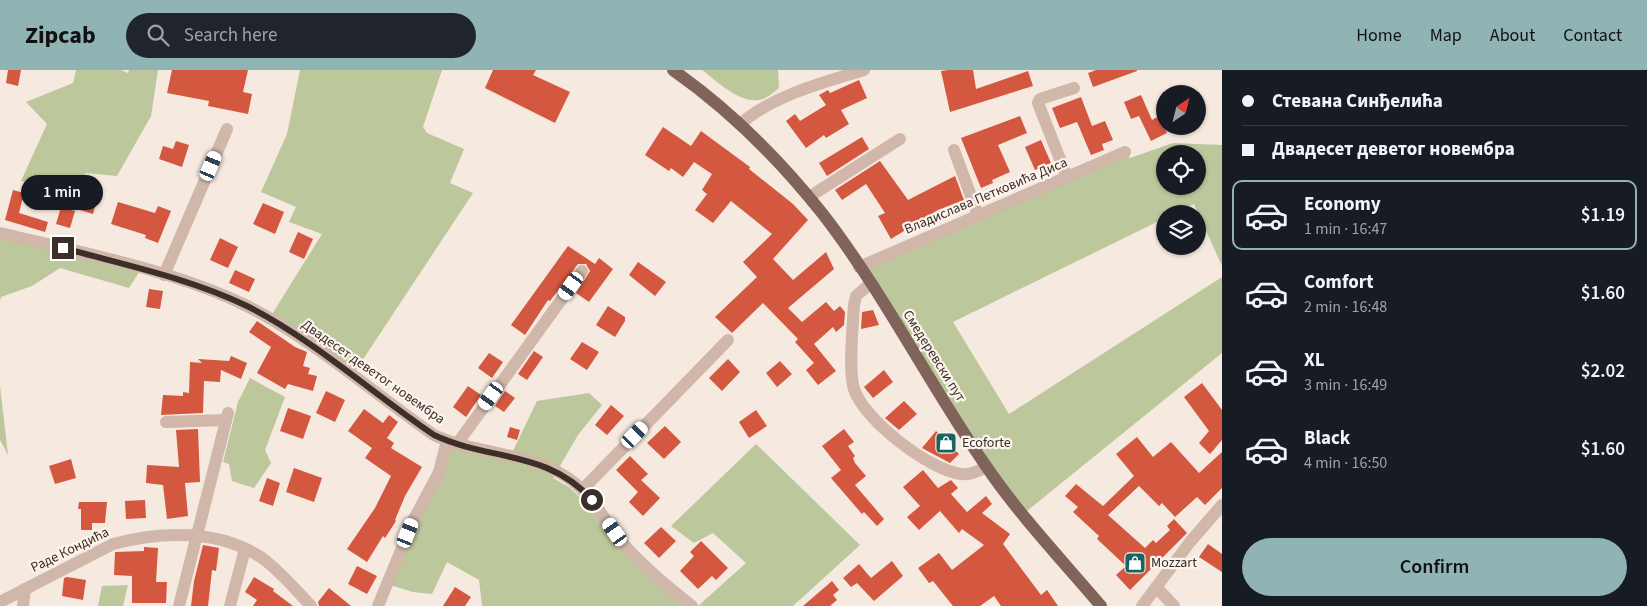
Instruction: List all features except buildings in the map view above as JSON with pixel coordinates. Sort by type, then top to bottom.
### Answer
[{"type":"main road","name":"Смедеревски пут","points":[[673,70],[740,124],[777,160],[809,197],[859,267],[986,467],[1090,600],[1101,606]]},
{"type":"street","points":[[740,124],[762,108],[822,83],[864,70]]},
{"type":"street","points":[[1067,178],[1038,103],[1040,99],[1074,88]]},
{"type":"street","points":[[164,274],[226,129]]},
{"type":"street","points":[[809,197],[900,139]]},
{"type":"street","points":[[954,150],[978,215]]},
{"type":"street","name":"Владислава Петковића Диса","points":[[859,267],[1125,152]]},
{"type":"street","name":"Двадесет деветог новембра","points":[[0,233],[164,274],[200,286],[248,307],[291,333],[421,426],[452,442],[548,468],[563,474],[583,489],[626,547],[692,606]]},
{"type":"street","points":[[378,606],[412,522],[439,472],[452,442],[582,271]]},
{"type":"street","points":[[870,284],[856,296],[854,305],[853,388],[865,407],[871,416],[899,441],[950,472],[968,474],[986,467]]},
{"type":"street","points":[[583,489],[728,340]]},
{"type":"street","points":[[166,422],[227,417],[179,606]]},
{"type":"street","points":[[1142,606],[1190,542],[1222,505]]},
{"type":"street","name":"Раде Кондића","points":[[0,602],[113,544],[132,540],[196,534],[245,549],[267,562],[311,606]]},
{"type":"street","points":[[230,606],[245,549]]},
{"type":"street","points":[[1156,587],[1174,606]]},
{"type":"street","points":[[23,606],[25,588]]},
{"type":"green space","points":[[76,70],[121,70],[128,73],[129,70],[158,70],[151,116],[117,176],[86,173],[70,196],[21,181],[47,124],[26,102],[73,83]]},
{"type":"green space","points":[[300,70],[442,70],[423,127],[427,133],[464,149],[450,183],[473,193],[352,376],[269,319],[322,234],[289,222],[296,207],[261,192],[287,134]]},
{"type":"green space","points":[[702,70],[778,70],[779,88],[763,99],[747,99],[731,92]]},
{"type":"green space","points":[[1173,143],[1222,145],[1222,266],[1206,231],[1206,205],[1156,205],[1156,222],[953,322],[1009,414],[1222,277],[1222,353],[1022,515],[859,267],[1125,152],[1130,158],[1156,149],[1156,195],[1206,195],[1206,145],[1167,145]]},
{"type":"green space","points":[[0,233],[141,269],[129,288],[60,268],[32,286],[1,297],[0,301]]},
{"type":"green space","points":[[250,378],[285,397],[265,450],[271,463],[254,488],[232,481],[229,464],[223,462],[238,402]]},
{"type":"green space","points":[[0,386],[8,455],[0,440]]},
{"type":"green space","points":[[589,393],[602,405],[578,435],[553,478],[569,487],[589,506],[611,538],[626,547],[686,606],[482,606],[479,580],[447,562],[432,594],[413,592],[387,584],[447,441],[510,457],[537,401]]},
{"type":"green space","points":[[756,444],[860,545],[793,606],[698,606],[746,563],[713,533],[694,543],[671,526]]},
{"type":"green space","points":[[128,585],[123,606],[98,606],[102,586]]},
{"type":"place","name":"Ecoforte","points":[[946,443]]},
{"type":"place","name":"Mozzart","points":[[1135,563]]},
{"type":"route","points":[[63,248],[164,274],[200,286],[248,307],[329,359],[434,435],[457,444],[486,450],[556,471],[583,489],[592,500]]}]
